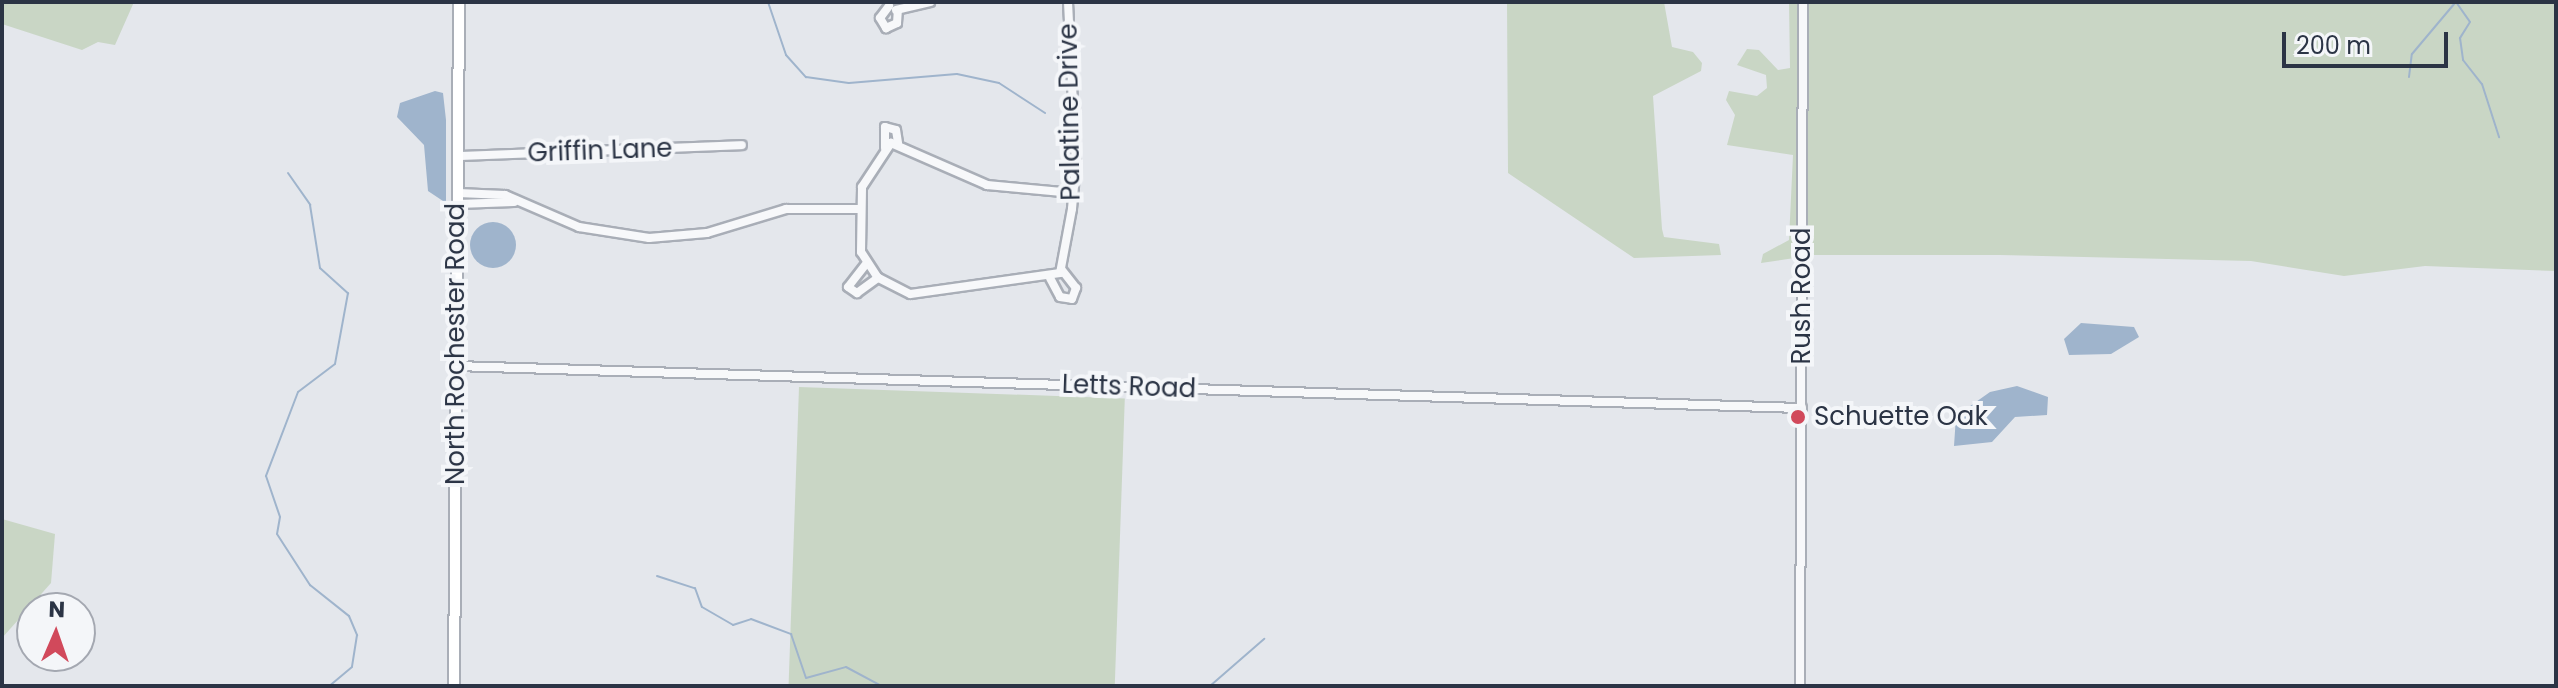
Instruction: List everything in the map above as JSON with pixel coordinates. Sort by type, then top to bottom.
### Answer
[{"type":"main road","name":"North Rochester Road","points":[[454,686],[459,2]]},
{"type":"street","points":[[898,10],[897,23],[886,28],[880,18],[888,4],[898,10],[930,2]]},
{"type":"street","name":"Palatine Drive","points":[[1050,278],[1060,297],[1072,299],[1076,288],[1062,270],[1073,193],[1068,2]]},
{"type":"street","name":"Rush Road","points":[[1800,686],[1803,2]]},
{"type":"street","points":[[898,143],[895,128],[885,127],[885,148],[866,179],[860,209],[866,264],[878,278],[925,294],[993,278],[1050,278],[1062,270]]},
{"type":"street","points":[[885,148],[898,143],[987,185],[1073,193]]},
{"type":"street","name":"Griffin Lane","points":[[458,156],[742,145]]},
{"type":"street","points":[[458,198],[514,202],[588,230],[649,238],[707,233],[786,209],[860,209]]},
{"type":"street","points":[[866,264],[848,287],[857,293],[878,278]]},
{"type":"street","name":"Letts Road","points":[[456,366],[1802,408]]},
{"type":"green space","points":[[2,2],[134,2],[115,45],[98,42],[82,50],[2,24]]},
{"type":"green space","points":[[1507,2],[1664,2],[1672,47],[1693,52],[1702,63],[1701,71],[1653,96],[1662,229],[1664,237],[1719,244],[1721,255],[1634,258],[1508,173]]},
{"type":"green space","points":[[1789,2],[2556,2],[2556,271],[2425,266],[2344,276],[2251,261],[2000,255],[1814,255],[1761,263],[1763,254],[1789,240],[1793,155],[1727,145],[1735,115],[1726,100],[1729,91],[1757,96],[1767,88],[1766,75],[1737,65],[1747,49],[1759,50],[1778,70],[1790,68]]},
{"type":"green space","points":[[799,387],[1125,398],[1115,686],[789,686]]},
{"type":"green space","points":[[2,519],[55,534],[51,583],[43,592],[16,592],[16,622],[2,638]]},
{"type":"water","points":[[435,91],[443,93],[446,120],[446,203],[428,191],[424,145],[397,117],[400,103]]},
{"type":"water","points":[[493,222],[509,229],[516,245],[509,261],[493,268],[477,261],[470,245],[477,229]]},
{"type":"water","points":[[2081,323],[2134,327],[2139,337],[2111,354],[2069,355],[2064,339]]},
{"type":"water","points":[[2017,386],[2048,397],[2047,415],[2015,417],[1992,442],[1954,446],[1956,416],[1990,392]]},
{"type":"waterway","points":[[768,2],[786,55],[806,77],[849,83],[957,74],[999,83],[1045,113]]},
{"type":"waterway","points":[[2456,2],[2470,22],[2460,38],[2463,60],[2482,84],[2499,137]]},
{"type":"waterway","points":[[2409,77],[2412,54],[2455,3]]},
{"type":"waterway","points":[[288,173],[310,205],[320,268],[348,293],[335,364],[298,392],[266,476],[280,517],[277,534],[310,585],[349,616],[357,635],[352,667],[329,686]]},
{"type":"waterway","points":[[657,576],[695,588],[702,607],[733,625],[751,619],[791,634],[806,678],[846,667],[881,686]]},
{"type":"waterway","points":[[1210,686],[1264,639]]},
{"type":"place","name":"Schuette Oak","points":[[1798,417]]}]
